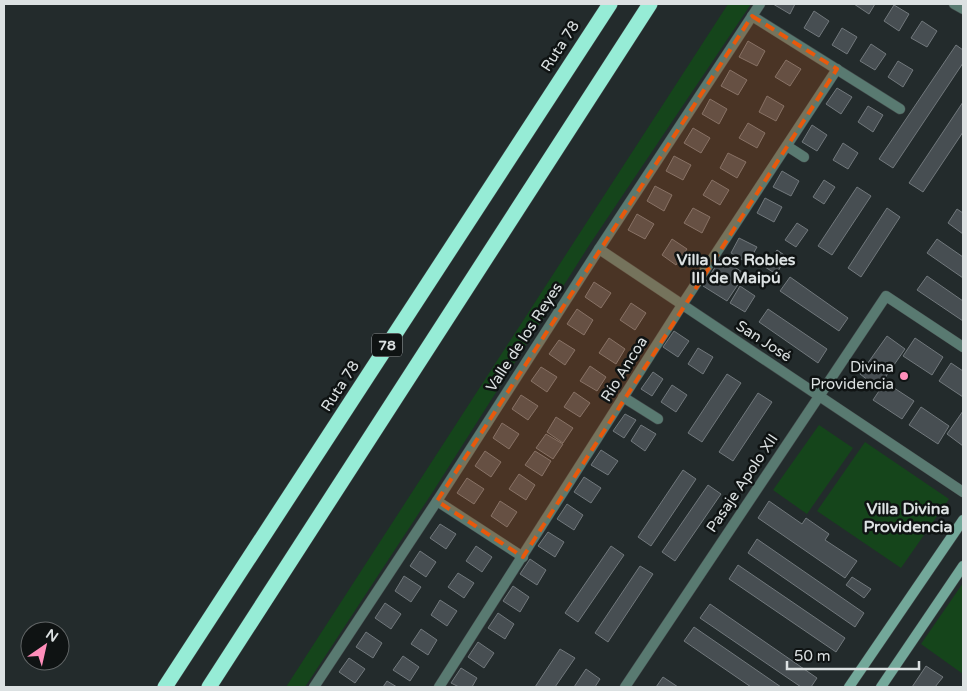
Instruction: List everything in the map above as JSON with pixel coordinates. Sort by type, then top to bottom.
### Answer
[{"type":"highway","name":"Ruta 78","points":[[166,687],[610,4]]},
{"type":"highway","name":"78","points":[[209,687],[650,4]]},
{"type":"main road","points":[[849,687],[963,520]]},
{"type":"main road","points":[[881,687],[963,566]]},
{"type":"street","name":"Valle de los Reyes","points":[[314,687],[760,4]]},
{"type":"street","points":[[954,4],[963,9]]},
{"type":"street","points":[[752,16],[900,109]]},
{"type":"street","name":"Río Ancoa","points":[[439,687],[682,305],[837,69]]},
{"type":"street","points":[[786,146],[804,157]]},
{"type":"street","name":"San José","points":[[599,249],[963,492]]},
{"type":"street","name":"Pasaje Apolo XII","points":[[625,687],[886,296],[963,347]]},
{"type":"street","points":[[624,397],[658,419]]},
{"type":"street","points":[[437,501],[522,557]]},
{"type":"highlighted area","points":[[752,16],[837,69],[523,557],[437,501]]},
{"type":"green space","points":[[728,4],[751,4],[590,244],[434,490],[305,687],[286,687]]},
{"type":"green space","points":[[819,425],[853,448],[807,514],[773,490]]},
{"type":"green space","points":[[865,442],[949,499],[901,568],[817,511]]},
{"type":"green space","points":[[963,583],[963,674],[921,644]]},
{"type":"building","points":[[773,4],[795,4],[790,14]]},
{"type":"building","points":[[854,4],[875,4],[869,14]]},
{"type":"building","points":[[894,5],[909,14],[899,31],[884,21]]},
{"type":"building","points":[[814,11],[829,21],[819,37],[804,28]]},
{"type":"building","points":[[922,21],[937,31],[927,47],[911,38]]},
{"type":"building","points":[[842,28],[857,37],[847,54],[832,45]]},
{"type":"building","points":[[748,41],[765,51],[757,66],[739,57]]},
{"type":"building","points":[[871,44],[886,54],[875,70],[860,61]]},
{"type":"building","points":[[956,45],[963,50],[963,63],[893,168],[879,159]]},
{"type":"building","points":[[786,60],[801,69],[790,86],[775,77]]},
{"type":"building","points":[[898,61],[913,70],[903,87],[888,77]]},
{"type":"building","points":[[730,70],[747,80],[738,95],[721,86]]},
{"type":"building","points":[[837,88],[852,97],[841,114],[826,104]]},
{"type":"building","points":[[767,96],[784,106],[776,121],[759,112]]},
{"type":"building","points":[[710,99],[727,109],[719,124],[702,114]]},
{"type":"building","points":[[963,102],[963,132],[923,192],[909,183]]},
{"type":"building","points":[[868,106],[883,115],[873,132],[858,122]]},
{"type":"building","points":[[748,123],[765,133],[757,148],[739,138]]},
{"type":"building","points":[[812,125],[827,135],[817,151],[802,142]]},
{"type":"building","points":[[693,128],[710,138],[701,153],[684,143]]},
{"type":"building","points":[[843,143],[858,153],[848,169],[833,160]]},
{"type":"building","points":[[728,153],[746,162],[737,178],[720,168]]},
{"type":"building","points":[[674,156],[691,165],[683,180],[666,171]]},
{"type":"building","points":[[782,171],[799,181],[791,196],[773,187]]},
{"type":"building","points":[[712,180],[729,190],[720,205],[703,195]]},
{"type":"building","points":[[824,180],[835,187],[824,204],[813,197]]},
{"type":"building","points":[[655,186],[672,195],[664,211],[647,201]]},
{"type":"building","points":[[857,187],[871,196],[832,255],[818,246]]},
{"type":"building","points":[[765,198],[782,207],[774,222],[757,213]]},
{"type":"building","points":[[693,208],[710,217],[702,233],[684,223]]},
{"type":"building","points":[[887,208],[900,217],[861,277],[848,268]]},
{"type":"building","points":[[957,209],[963,213],[963,234],[948,223]]},
{"type":"building","points":[[637,214],[654,224],[645,239],[628,230]]},
{"type":"building","points":[[797,223],[808,230],[796,247],[785,240]]},
{"type":"building","points":[[739,238],[757,247],[748,263],[731,253]]},
{"type":"building","points":[[672,239],[687,249],[676,265],[662,255]]},
{"type":"building","points":[[937,239],[963,257],[963,278],[927,253]]},
{"type":"building","points":[[777,250],[787,257],[776,274],[765,267]]},
{"type":"building","points":[[721,258],[745,274],[727,301],[703,286]]},
{"type":"building","points":[[927,276],[963,301],[963,321],[917,290]]},
{"type":"building","points":[[790,277],[848,318],[839,331],[780,291]]},
{"type":"building","points":[[594,282],[611,293],[601,308],[585,297]]},
{"type":"building","points":[[740,286],[755,296],[745,312],[730,303]]},
{"type":"building","points":[[631,303],[646,313],[635,330],[620,320]]},
{"type":"building","points":[[577,309],[593,320],[584,335],[567,324]]},
{"type":"building","points":[[768,309],[827,349],[818,363],[759,322]]},
{"type":"building","points":[[674,331],[689,341],[678,357],[663,347]]},
{"type":"building","points":[[887,336],[905,349],[878,388],[860,374]]},
{"type":"building","points":[[609,338],[625,349],[616,364],[599,353]]},
{"type":"building","points":[[915,338],[943,357],[932,375],[903,356]]},
{"type":"building","points":[[559,340],[575,350],[565,365],[549,354]]},
{"type":"building","points":[[698,348],[713,357],[703,374],[688,364]]},
{"type":"building","points":[[951,363],[963,371],[963,397],[939,381]]},
{"type":"building","points":[[590,366],[606,377],[597,391],[580,381]]},
{"type":"building","points":[[541,367],[557,377],[547,392],[531,381]]},
{"type":"building","points":[[653,372],[663,379],[652,396],[641,389]]},
{"type":"building","points":[[727,374],[741,383],[702,442],[688,433]]},
{"type":"building","points":[[885,382],[914,401],[902,419],[873,400]]},
{"type":"building","points":[[672,385],[687,395],[676,412],[661,402]]},
{"type":"building","points":[[574,392],[590,403],[580,417],[564,407]]},
{"type":"building","points":[[758,393],[772,402],[733,461],[719,452]]},
{"type":"building","points":[[521,395],[538,406],[528,420],[512,409]]},
{"type":"building","points":[[921,407],[949,426],[938,444],[909,425]]},
{"type":"building","points":[[963,411],[963,446],[947,434]]},
{"type":"building","points":[[625,414],[636,420],[624,438],[613,431]]},
{"type":"building","points":[[556,417],[573,428],[563,443],[547,432]]},
{"type":"building","points":[[502,423],[519,434],[509,449],[493,438]]},
{"type":"building","points":[[641,425],[656,434],[645,451],[631,441]]},
{"type":"building","points":[[546,434],[563,444],[553,459],[536,448]]},
{"type":"building","points":[[601,450],[618,461],[608,475],[591,465]]},
{"type":"building","points":[[485,451],[501,462],[491,477],[475,466]]},
{"type":"building","points":[[535,451],[551,461],[542,476],[525,465]]},
{"type":"building","points":[[683,470],[696,479],[651,546],[638,537]]},
{"type":"building","points":[[519,474],[535,485],[526,500],[509,489]]},
{"type":"building","points":[[584,477],[601,488],[591,503],[574,492]]},
{"type":"building","points":[[467,478],[484,489],[474,504],[457,493]]},
{"type":"building","points":[[708,485],[721,494],[675,561],[662,552]]},
{"type":"building","points":[[500,501],[517,512],[507,527],[491,516]]},
{"type":"building","points":[[769,501],[802,524],[806,518],[829,534],[825,540],[857,561],[845,578],[758,518]]},
{"type":"building","points":[[567,504],[583,515],[574,530],[557,519]]},
{"type":"building","points":[[440,524],[456,534],[446,549],[430,538]]},
{"type":"building","points":[[548,532],[564,542],[555,557],[538,546]]},
{"type":"building","points":[[757,539],[864,613],[855,627],[748,553]]},
{"type":"building","points":[[476,546],[492,557],[482,572],[466,561]]},
{"type":"building","points":[[611,546],[624,555],[578,622],[565,613]]},
{"type":"building","points":[[420,551],[436,562],[426,577],[410,566]]},
{"type":"building","points":[[530,559],[546,570],[537,585],[520,574]]},
{"type":"building","points":[[738,565],[845,638],[836,652],[729,579]]},
{"type":"building","points":[[640,566],[653,574],[608,642],[595,633]]},
{"type":"building","points":[[458,573],[474,583],[464,598],[448,587]]},
{"type":"building","points":[[404,576],[421,587],[411,602],[395,591]]},
{"type":"building","points":[[852,577],[871,589],[864,598],[846,585]]},
{"type":"building","points":[[513,586],[529,597],[520,612],[503,601]]},
{"type":"building","points":[[440,600],[457,611],[447,626],[431,615]]},
{"type":"building","points":[[385,603],[401,614],[391,629],[375,618]]},
{"type":"building","points":[[710,604],[817,678],[811,687],[801,687],[700,618]]},
{"type":"building","points":[[498,613],[514,624],[505,639],[488,628]]},
{"type":"building","points":[[694,627],[781,687],[751,687],[684,641]]},
{"type":"building","points":[[421,629],[437,640],[428,655],[411,644]]},
{"type":"building","points":[[366,632],[382,643],[373,658],[356,647]]},
{"type":"building","points":[[478,642],[494,653],[484,668],[468,657]]},
{"type":"building","points":[[560,649],[575,658],[555,687],[535,687]]},
{"type":"building","points":[[403,656],[419,667],[410,681],[393,670]]},
{"type":"building","points":[[349,658],[365,669],[355,683],[339,672]]},
{"type":"building","points":[[926,666],[943,677],[935,687],[912,687]]},
{"type":"building","points":[[461,668],[477,678],[472,687],[459,687],[451,683]]},
{"type":"building","points":[[586,669],[600,679],[595,687],[574,687]]},
{"type":"building","points":[[663,677],[678,687],[656,687]]},
{"type":"building","points":[[387,681],[397,687],[383,687]]},
{"type":"place","name":"Divina Providencia","points":[[904,376]]},
{"type":"district","name":"Villa Los Robles III de Maipú","points":[[736,269]]},
{"type":"district","name":"Villa Divina Providencia","points":[[908,518]]}]
